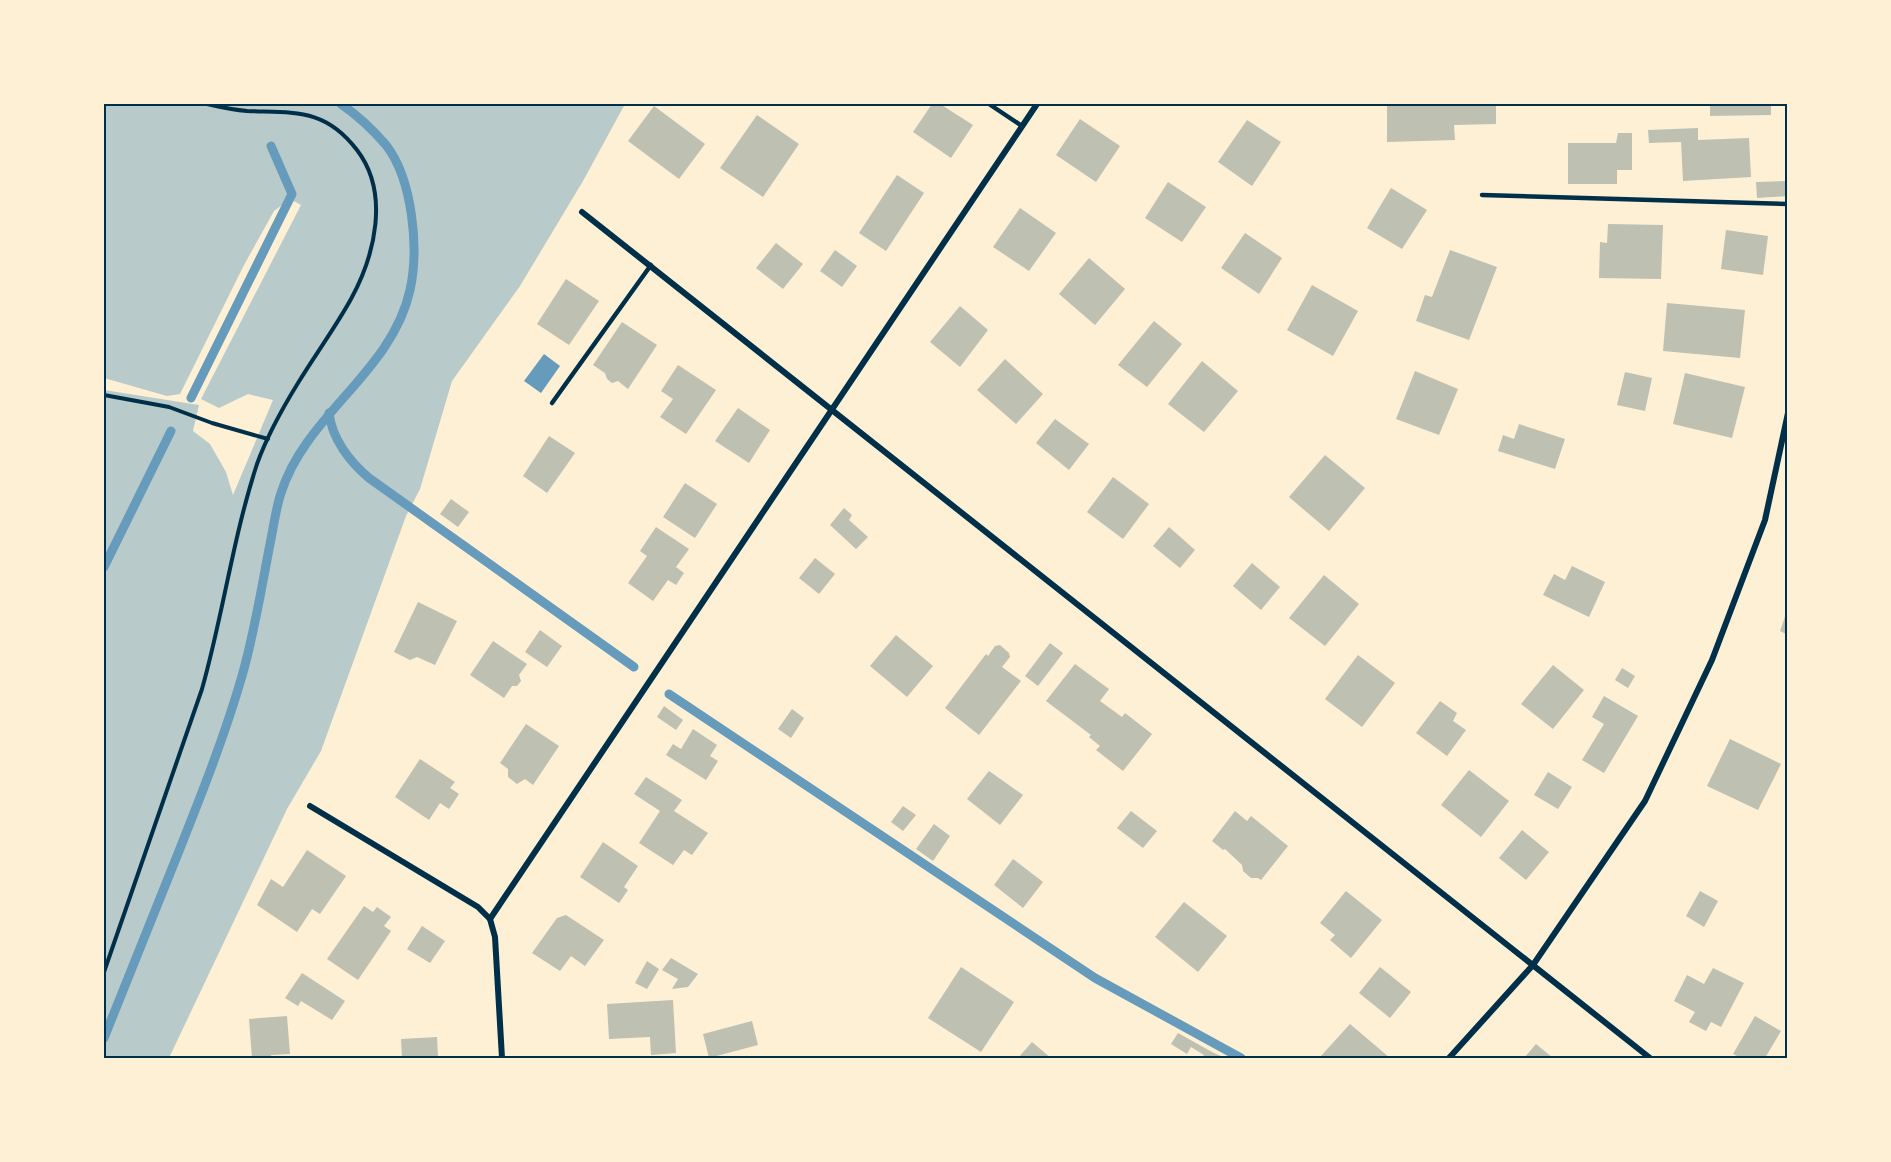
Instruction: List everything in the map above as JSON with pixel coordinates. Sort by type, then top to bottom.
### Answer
[{"type":"street","points":[[490,919],[1037,104]]},
{"type":"street","points":[[582,212],[1650,1059]]},
{"type":"street","points":[[1449,1059],[1533,965],[1645,801],[1712,660],[1765,520],[1788,413]]},
{"type":"street","points":[[310,806],[478,907],[490,919],[495,937],[501,1059]]},
{"type":"lane","points":[[989,104],[1022,126]]},
{"type":"lane","points":[[1482,195],[1788,204]]},
{"type":"lane","points":[[552,402],[651,265]]},
{"type":"path","points":[[104,972],[202,688],[215,642],[247,496],[258,462],[298,383],[351,298],[365,267],[374,234],[378,207],[375,184],[366,163],[356,149],[330,123],[298,113],[245,111],[207,104]]},
{"type":"path","points":[[104,395],[170,407],[212,423],[268,439]]},
{"type":"shaded area","points":[[104,104],[625,104],[583,181],[520,286],[452,381],[420,489],[406,516],[321,751],[287,809],[169,1058],[104,1058],[104,390],[199,405],[193,431],[210,444],[226,472],[233,495],[273,400],[248,394],[219,408],[201,399],[301,205],[290,199],[274,211],[244,265],[180,394],[167,396],[104,378]]},
{"type":"water","points":[[544,354],[560,366],[541,393],[524,381]]},
{"type":"building","points":[[932,104],[940,104],[973,125],[951,158],[913,132]]},
{"type":"building","points":[[1387,104],[1496,104],[1496,124],[1454,125],[1455,140],[1387,142]]},
{"type":"building","points":[[1710,104],[1771,104],[1771,115],[1710,116]]},
{"type":"building","points":[[654,106],[705,144],[679,179],[628,141]]},
{"type":"building","points":[[757,115],[799,144],[763,197],[720,168]]},
{"type":"building","points":[[1080,119],[1120,146],[1096,182],[1056,155]]},
{"type":"building","points":[[1247,120],[1281,142],[1252,186],[1218,162]]},
{"type":"building","points":[[1698,128],[1698,140],[1749,138],[1751,177],[1683,181],[1681,142],[1649,143],[1648,130]]},
{"type":"building","points":[[1618,133],[1632,133],[1632,170],[1617,170],[1617,184],[1568,184],[1568,143],[1616,143]]},
{"type":"building","points":[[897,175],[924,193],[886,251],[859,233]]},
{"type":"building","points":[[1787,181],[1788,196],[1757,198],[1756,182]]},
{"type":"building","points":[[1168,182],[1206,207],[1182,242],[1145,218]]},
{"type":"building","points":[[1391,188],[1427,210],[1402,249],[1367,228]]},
{"type":"building","points":[[1020,208],[1056,233],[1029,271],[993,247]]},
{"type":"building","points":[[1608,224],[1663,225],[1661,279],[1599,278],[1600,242],[1607,243]]},
{"type":"building","points":[[1726,230],[1768,236],[1763,275],[1721,269]]},
{"type":"building","points":[[1245,233],[1282,258],[1259,294],[1221,268]]},
{"type":"building","points":[[776,243],[803,264],[783,289],[756,268]]},
{"type":"building","points":[[835,250],[857,266],[842,287],[820,271]]},
{"type":"building","points":[[1450,250],[1497,267],[1469,340],[1416,321],[1425,295],[1432,297]]},
{"type":"building","points":[[1089,258],[1125,289],[1095,325],[1059,294]]},
{"type":"building","points":[[566,279],[599,301],[569,345],[537,324]]},
{"type":"building","points":[[1312,285],[1358,311],[1333,356],[1287,330]]},
{"type":"building","points":[[1667,303],[1745,310],[1740,358],[1663,351]]},
{"type":"building","points":[[960,306],[988,330],[960,367],[930,342]]},
{"type":"building","points":[[1154,321],[1182,344],[1147,387],[1118,365]]},
{"type":"building","points":[[622,322],[657,345],[628,389],[618,381],[612,383],[607,379],[605,373],[593,365]]},
{"type":"building","points":[[1005,359],[1043,394],[1016,424],[977,390]]},
{"type":"building","points":[[1202,361],[1238,391],[1204,432],[1168,404]]},
{"type":"building","points":[[678,365],[716,390],[686,434],[660,417],[673,399],[661,391]]},
{"type":"building","points":[[1415,371],[1458,389],[1439,435],[1396,419]]},
{"type":"building","points":[[1625,372],[1652,378],[1645,411],[1617,405]]},
{"type":"building","points":[[1685,373],[1745,387],[1732,438],[1673,424]]},
{"type":"building","points":[[738,408],[770,430],[749,463],[715,441]]},
{"type":"building","points":[[1055,419],[1089,444],[1069,470],[1036,443]]},
{"type":"building","points":[[1519,424],[1565,439],[1555,469],[1498,451],[1503,435],[1514,439]]},
{"type":"building","points":[[549,436],[575,453],[547,493],[523,476]]},
{"type":"building","points":[[1325,455],[1365,488],[1329,531],[1289,497]]},
{"type":"building","points":[[1113,477],[1149,504],[1123,539],[1087,512]]},
{"type":"building","points":[[685,483],[717,504],[695,538],[663,517]]},
{"type":"building","points":[[451,499],[469,512],[458,527],[440,514]]},
{"type":"building","points":[[844,508],[852,515],[849,520],[868,537],[856,549],[830,525]]},
{"type":"building","points":[[656,527],[689,549],[676,567],[684,573],[676,585],[668,580],[653,601],[628,583],[647,556],[640,551]]},
{"type":"building","points":[[1169,527],[1195,550],[1180,568],[1153,546]]},
{"type":"building","points":[[815,558],[835,574],[819,594],[799,578]]},
{"type":"building","points":[[1252,563],[1280,587],[1261,610],[1233,586]]},
{"type":"building","points":[[1572,566],[1605,582],[1589,617],[1543,595],[1554,574],[1565,580]]},
{"type":"building","points":[[1324,575],[1359,604],[1325,646],[1289,618]]},
{"type":"building","points":[[418,602],[457,621],[435,665],[417,657],[410,660],[394,652]]},
{"type":"building","points":[[1788,611],[1788,635],[1780,631]]},
{"type":"building","points":[[540,630],[562,646],[547,667],[525,652]]},
{"type":"building","points":[[896,635],[933,666],[907,697],[870,666]]},
{"type":"building","points":[[493,641],[527,664],[519,675],[521,681],[517,686],[512,686],[504,698],[470,675]]},
{"type":"building","points":[[1050,643],[1063,653],[1038,686],[1025,676]]},
{"type":"building","points":[[1000,645],[1010,657],[1002,667],[1021,681],[979,735],[945,708],[986,654],[988,656],[995,646]]},
{"type":"building","points":[[1358,655],[1395,683],[1362,727],[1325,699]]},
{"type":"building","points":[[1075,664],[1109,689],[1100,701],[1122,717],[1125,713],[1152,734],[1123,771],[1096,750],[1100,746],[1089,737],[1091,735],[1046,701]]},
{"type":"building","points":[[1553,665],[1584,690],[1553,729],[1521,704]]},
{"type":"building","points":[[1622,668],[1635,676],[1628,688],[1615,680]]},
{"type":"building","points":[[1604,696],[1638,716],[1604,773],[1582,760],[1604,724],[1592,717]]},
{"type":"building","points":[[1440,701],[1457,713],[1453,721],[1466,730],[1447,756],[1416,733]]},
{"type":"building","points":[[664,706],[683,720],[676,730],[657,717]]},
{"type":"building","points":[[792,709],[804,718],[791,738],[778,729]]},
{"type":"building","points":[[526,724],[559,746],[533,785],[525,779],[517,784],[508,777],[508,769],[500,763]]},
{"type":"building","points":[[693,729],[717,745],[710,756],[718,761],[706,780],[666,755],[673,744],[681,749]]},
{"type":"building","points":[[1730,739],[1781,764],[1758,810],[1707,786]]},
{"type":"building","points":[[420,759],[455,782],[450,788],[459,794],[449,809],[440,803],[429,820],[395,797]]},
{"type":"building","points":[[1469,770],[1509,801],[1481,837],[1441,805]]},
{"type":"building","points":[[989,771],[1023,795],[1000,825],[967,799]]},
{"type":"building","points":[[1548,772],[1572,787],[1558,809],[1534,795]]},
{"type":"building","points":[[646,777],[682,800],[674,811],[708,833],[692,855],[684,850],[673,865],[639,843],[660,811],[634,794]]},
{"type":"building","points":[[903,806],[916,815],[903,831],[891,822]]},
{"type":"building","points":[[1131,811],[1157,831],[1143,848],[1117,828]]},
{"type":"building","points":[[1235,811],[1247,821],[1251,816],[1288,846],[1261,880],[1251,878],[1243,871],[1242,865],[1225,849],[1223,850],[1212,841]]},
{"type":"building","points":[[934,824],[950,836],[933,861],[916,849]]},
{"type":"building","points":[[1522,830],[1549,852],[1526,880],[1499,858]]},
{"type":"building","points":[[603,842],[638,866],[624,887],[628,890],[619,903],[580,877]]},
{"type":"building","points":[[307,850],[346,876],[320,914],[312,909],[297,932],[257,905],[271,879],[283,887]]},
{"type":"building","points":[[1013,859],[1043,882],[1023,908],[994,885]]},
{"type":"building","points":[[1346,891],[1382,920],[1351,958],[1330,940],[1335,935],[1320,923]]},
{"type":"building","points":[[1700,891],[1718,901],[1704,927],[1686,916]]},
{"type":"building","points":[[1184,902],[1227,936],[1198,972],[1155,937]]},
{"type":"building","points":[[364,906],[373,912],[377,907],[391,917],[384,926],[391,931],[358,980],[327,959]]},
{"type":"building","points":[[566,915],[604,940],[585,966],[571,956],[560,971],[532,953],[557,918]]},
{"type":"building","points":[[422,926],[445,941],[430,963],[407,949]]},
{"type":"building","points":[[671,958],[698,974],[688,987],[672,989],[678,979],[662,970]]},
{"type":"building","points":[[647,961],[659,969],[647,989],[635,983]]},
{"type":"building","points":[[961,967],[1014,1002],[981,1052],[928,1018]]},
{"type":"building","points":[[1380,967],[1411,992],[1390,1018],[1359,993]]},
{"type":"building","points":[[1713,968],[1744,983],[1721,1027],[1711,1022],[1706,1031],[1689,1022],[1695,1012],[1674,1001],[1687,975],[1704,984]]},
{"type":"building","points":[[302,973],[345,1001],[332,1020],[301,1001],[298,1006],[285,998]]},
{"type":"building","points":[[673,1000],[676,1053],[651,1055],[650,1037],[609,1039],[607,1004]]},
{"type":"building","points":[[287,1016],[290,1054],[271,1055],[272,1058],[252,1058],[249,1019]]},
{"type":"building","points":[[1755,1016],[1781,1031],[1765,1058],[1741,1058],[1733,1054]]},
{"type":"building","points":[[752,1021],[758,1045],[709,1058],[703,1034]]},
{"type":"building","points":[[1350,1024],[1390,1058],[1321,1058]]},
{"type":"building","points":[[1178,1033],[1225,1058],[1202,1058],[1204,1055],[1191,1047],[1187,1054],[1171,1044]]},
{"type":"building","points":[[437,1037],[438,1058],[402,1058],[401,1039]]},
{"type":"building","points":[[1032,1042],[1051,1058],[1018,1058]]},
{"type":"building","points":[[1536,1044],[1553,1058],[1524,1058]]},
{"type":"waterway","points":[[104,1038],[213,764],[228,720],[251,642],[281,493],[293,465],[309,439],[386,345],[400,319],[410,290],[414,255],[412,215],[402,177],[386,145],[365,123],[341,104]]},
{"type":"waterway","points":[[191,398],[292,194],[271,146]]},
{"type":"waterway","points":[[329,413],[338,441],[355,465],[369,478],[634,667]]},
{"type":"waterway","points":[[104,567],[171,431]]},
{"type":"waterway","points":[[669,694],[1095,978],[1241,1058]]}]
